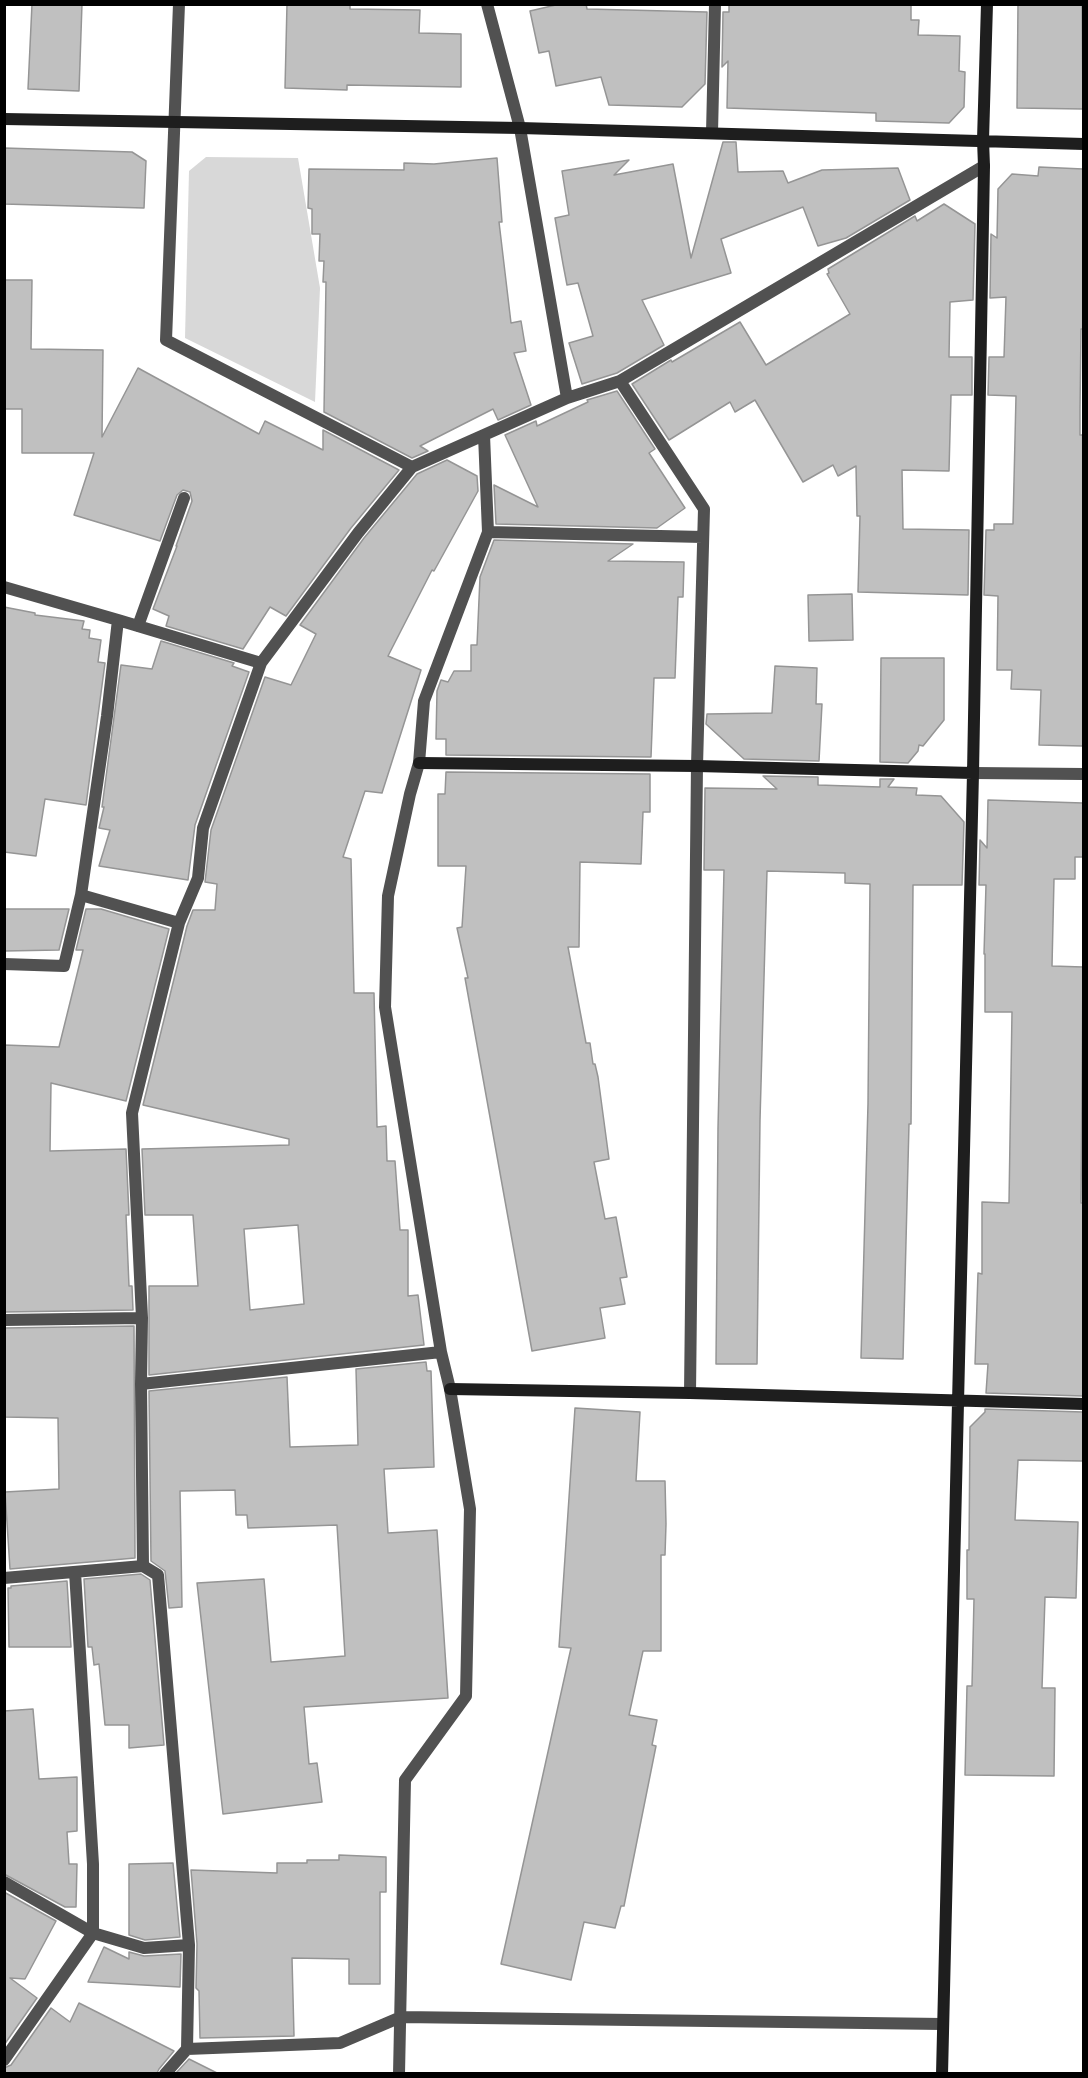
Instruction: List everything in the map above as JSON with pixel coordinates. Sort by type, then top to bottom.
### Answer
[{"type":"street","points":[[179,4],[166,340],[412,467]]},
{"type":"street","points":[[487,4],[520,128],[567,398]]},
{"type":"street","points":[[712,133],[715,4]]},
{"type":"street","points":[[942,2073],[973,773],[987,4]]},
{"type":"street","points":[[4,118],[520,128],[1083,144]]},
{"type":"street","points":[[143,1566],[142,1318],[132,1113],[179,923],[198,878],[203,828],[261,663],[358,533],[412,467],[567,398],[620,381],[984,166]]},
{"type":"street","points":[[620,381],[704,509],[697,766],[690,1393]]},
{"type":"street","points":[[399,2073],[405,1780],[466,1696],[470,1509],[450,1389],[441,1352],[385,1006],[388,897],[419,763],[424,701],[488,532],[484,435]]},
{"type":"street","points":[[138,626],[184,498]]},
{"type":"street","points":[[488,532],[703,537]]},
{"type":"street","points":[[4,587],[261,663]]},
{"type":"street","points":[[4,964],[64,966],[81,895],[107,716],[118,620]]},
{"type":"street","points":[[419,763],[1083,774]]},
{"type":"street","points":[[81,895],[179,923]]},
{"type":"street","points":[[4,1320],[142,1318]]},
{"type":"street","points":[[141,1384],[441,1352]]},
{"type":"street","points":[[450,1389],[1083,1404]]},
{"type":"street","points":[[4,1578],[143,1566],[158,1575],[189,1945],[187,2049],[165,2073]]},
{"type":"street","points":[[4,2060],[93,1933],[93,1864],[75,1572]]},
{"type":"street","points":[[4,1882],[93,1933],[144,1948],[189,1945]]},
{"type":"street","points":[[187,2049],[340,2043],[401,2017],[943,2024]]},
{"type":"shaded area","points":[[206,157],[298,158],[320,288],[315,402],[185,338],[189,171]]},
{"type":"building","points":[[32,4],[82,4],[79,91],[28,89]]},
{"type":"building","points":[[287,4],[350,4],[350,9],[420,10],[419,33],[461,34],[461,87],[347,85],[347,90],[285,88]]},
{"type":"building","points":[[560,4],[586,4],[587,9],[707,12],[705,84],[682,107],[609,105],[601,77],[556,86],[549,51],[539,53],[530,11]]},
{"type":"building","points":[[729,4],[911,4],[911,20],[919,20],[918,35],[960,36],[959,71],[965,72],[964,107],[949,123],[876,121],[876,113],[727,108],[728,61],[722,67],[723,12],[729,12]]},
{"type":"building","points":[[1018,4],[1082,4],[1083,109],[1017,108]]},
{"type":"building","points":[[723,142],[736,142],[738,172],[783,171],[788,183],[822,170],[898,168],[910,200],[846,238],[818,246],[803,207],[721,239],[731,273],[642,300],[664,345],[617,373],[582,384],[569,343],[593,336],[578,283],[567,285],[563,264],[555,218],[569,215],[562,171],[629,160],[614,175],[673,164],[691,258]]},
{"type":"building","points":[[4,148],[132,152],[146,161],[144,208],[4,204]]},
{"type":"building","points":[[497,158],[502,222],[499,222],[511,323],[521,321],[526,351],[514,353],[531,405],[498,420],[493,409],[420,446],[428,451],[412,458],[324,412],[326,282],[323,282],[324,261],[319,261],[320,234],[312,234],[312,209],[308,208],[309,169],[404,170],[404,163],[434,164]]},
{"type":"building","points":[[1039,167],[1083,169],[1083,329],[1081,329],[1080,435],[1083,435],[1083,746],[1039,745],[1041,690],[1011,689],[1012,670],[997,670],[998,596],[984,595],[986,530],[994,530],[994,524],[1013,524],[1016,396],[988,395],[989,357],[1004,357],[1006,297],[990,298],[991,234],[997,238],[998,189],[1012,174],[1038,176]]},
{"type":"building","points":[[944,204],[975,224],[973,300],[950,302],[949,357],[972,357],[972,395],[951,395],[949,471],[902,470],[903,529],[969,530],[968,595],[858,592],[860,516],[857,516],[856,466],[838,476],[833,465],[803,482],[755,400],[735,412],[730,402],[669,440],[632,384],[740,322],[766,365],[850,314],[827,274],[828,269],[915,216],[917,221]]},
{"type":"building","points":[[4,280],[32,280],[31,349],[103,350],[102,437],[138,368],[259,434],[265,421],[323,450],[323,430],[399,470],[351,528],[286,616],[270,607],[243,649],[166,626],[169,616],[153,609],[192,501],[190,492],[183,490],[177,495],[160,541],[74,515],[94,453],[22,453],[22,409],[4,409]]},
{"type":"building","points":[[617,391],[655,449],[649,453],[685,508],[657,528],[496,524],[494,485],[538,507],[505,435],[536,421],[537,426],[588,402],[587,400]]},
{"type":"building","points":[[447,460],[477,476],[478,491],[434,571],[432,570],[388,656],[421,670],[382,793],[365,791],[343,857],[351,859],[354,993],[374,993],[377,1127],[386,1126],[387,1161],[395,1161],[400,1230],[408,1230],[408,1296],[418,1295],[424,1345],[149,1375],[149,1286],[198,1286],[193,1215],[145,1215],[142,1149],[289,1145],[289,1139],[143,1105],[187,926],[193,910],[215,910],[217,884],[205,882],[211,830],[265,677],[291,685],[316,634],[300,625],[364,538],[417,474]],"holes":[[[298,1225],[304,1304],[250,1310],[244,1229]]]},
{"type":"building","points":[[494,540],[633,544],[608,561],[684,562],[683,597],[678,597],[675,678],[654,678],[651,757],[446,755],[446,739],[436,739],[437,691],[441,680],[448,682],[454,671],[471,671],[471,645],[477,645],[480,577]]},
{"type":"building","points":[[852,594],[853,640],[809,641],[808,595]]},
{"type":"building","points":[[4,607],[35,613],[35,615],[84,621],[82,629],[90,630],[89,638],[101,640],[98,662],[105,663],[86,805],[45,799],[36,856],[4,852]]},
{"type":"building","points":[[161,641],[234,663],[232,666],[249,672],[195,825],[188,880],[99,866],[110,830],[99,828],[104,807],[102,807],[121,665],[152,669]]},
{"type":"building","points":[[881,658],[944,658],[944,720],[923,746],[919,745],[918,751],[908,763],[880,762]]},
{"type":"building","points":[[775,666],[817,668],[816,704],[822,704],[819,761],[744,759],[706,724],[707,714],[772,713]]},
{"type":"building","points":[[446,772],[650,774],[650,812],[643,812],[641,864],[580,862],[579,947],[568,947],[586,1043],[590,1043],[593,1064],[595,1064],[598,1077],[609,1159],[594,1162],[605,1219],[616,1217],[627,1277],[620,1278],[625,1304],[600,1308],[605,1338],[532,1351],[465,978],[468,978],[457,928],[462,927],[466,866],[438,866],[438,794],[445,794]]},
{"type":"building","points":[[763,776],[818,777],[818,785],[880,787],[880,779],[894,779],[888,787],[917,788],[916,795],[941,796],[964,822],[962,885],[913,885],[911,1124],[909,1124],[903,1359],[861,1358],[868,1104],[870,884],[845,883],[845,873],[767,871],[760,1120],[757,1364],[716,1364],[718,1128],[724,870],[704,870],[705,788],[777,789]]},
{"type":"building","points":[[988,800],[1083,803],[1083,857],[1075,857],[1075,879],[1054,879],[1052,966],[1083,967],[1081,1203],[1083,1203],[1083,1396],[986,1393],[988,1364],[975,1364],[978,1273],[982,1274],[982,1202],[1009,1203],[1012,1012],[985,1012],[986,885],[979,885],[980,840],[987,848]]},
{"type":"building","points":[[4,909],[69,909],[59,950],[4,951]]},
{"type":"building","points":[[86,909],[101,909],[169,929],[126,1101],[51,1083],[50,1151],[126,1149],[129,1286],[132,1286],[133,1310],[4,1312],[4,1045],[59,1047],[83,950],[76,950]]},
{"type":"building","points":[[134,1326],[135,1558],[10,1569],[5,1492],[59,1489],[58,1418],[4,1417],[4,1328]]},
{"type":"building","points":[[426,1362],[427,1371],[431,1371],[434,1467],[384,1469],[388,1533],[437,1530],[448,1698],[304,1707],[309,1764],[317,1763],[322,1802],[223,1814],[197,1583],[264,1579],[271,1662],[345,1656],[337,1525],[248,1528],[247,1515],[236,1515],[235,1490],[180,1491],[182,1607],[169,1608],[165,1571],[151,1561],[149,1391],[287,1377],[290,1447],[358,1445],[356,1369]]},
{"type":"building","points":[[575,1408],[640,1412],[636,1481],[665,1481],[666,1524],[665,1555],[661,1555],[661,1651],[643,1651],[629,1715],[657,1720],[652,1745],[656,1746],[624,1906],[621,1906],[615,1928],[584,1922],[571,1980],[501,1964],[571,1648],[559,1647]]},
{"type":"building","points":[[985,1409],[1083,1412],[1083,1461],[1018,1460],[1015,1520],[1078,1522],[1076,1598],[1045,1597],[1042,1688],[1055,1688],[1054,1776],[965,1775],[967,1686],[972,1686],[974,1599],[967,1599],[970,1427],[985,1412]]},
{"type":"building","points":[[141,1574],[150,1580],[164,1745],[129,1748],[129,1725],[105,1725],[99,1664],[94,1665],[92,1647],[88,1647],[84,1579]]},
{"type":"building","points":[[67,1581],[71,1647],[9,1647],[8,1588]]},
{"type":"building","points":[[33,1709],[39,1779],[77,1777],[77,1831],[67,1832],[69,1864],[77,1864],[76,1907],[65,1907],[4,1874],[4,1711]]},
{"type":"building","points":[[339,1855],[386,1857],[386,1892],[380,1892],[380,1984],[349,1984],[349,1959],[292,1958],[294,2036],[200,2038],[199,1991],[196,1988],[197,1944],[191,1870],[277,1873],[277,1863],[339,1860]]},
{"type":"building","points":[[173,1863],[180,1937],[145,1940],[129,1935],[129,1864]]},
{"type":"building","points":[[4,1892],[56,1921],[25,1979],[10,1978],[37,1998],[4,2045]]},
{"type":"building","points":[[104,1947],[129,1959],[129,1952],[144,1956],[181,1954],[180,1987],[88,1982]]},
{"type":"building","points":[[79,2003],[174,2051],[157,2073],[4,2073],[4,2068],[11,2065],[51,2008],[70,2022]]},
{"type":"building","points":[[189,2059],[217,2073],[176,2073]]}]
